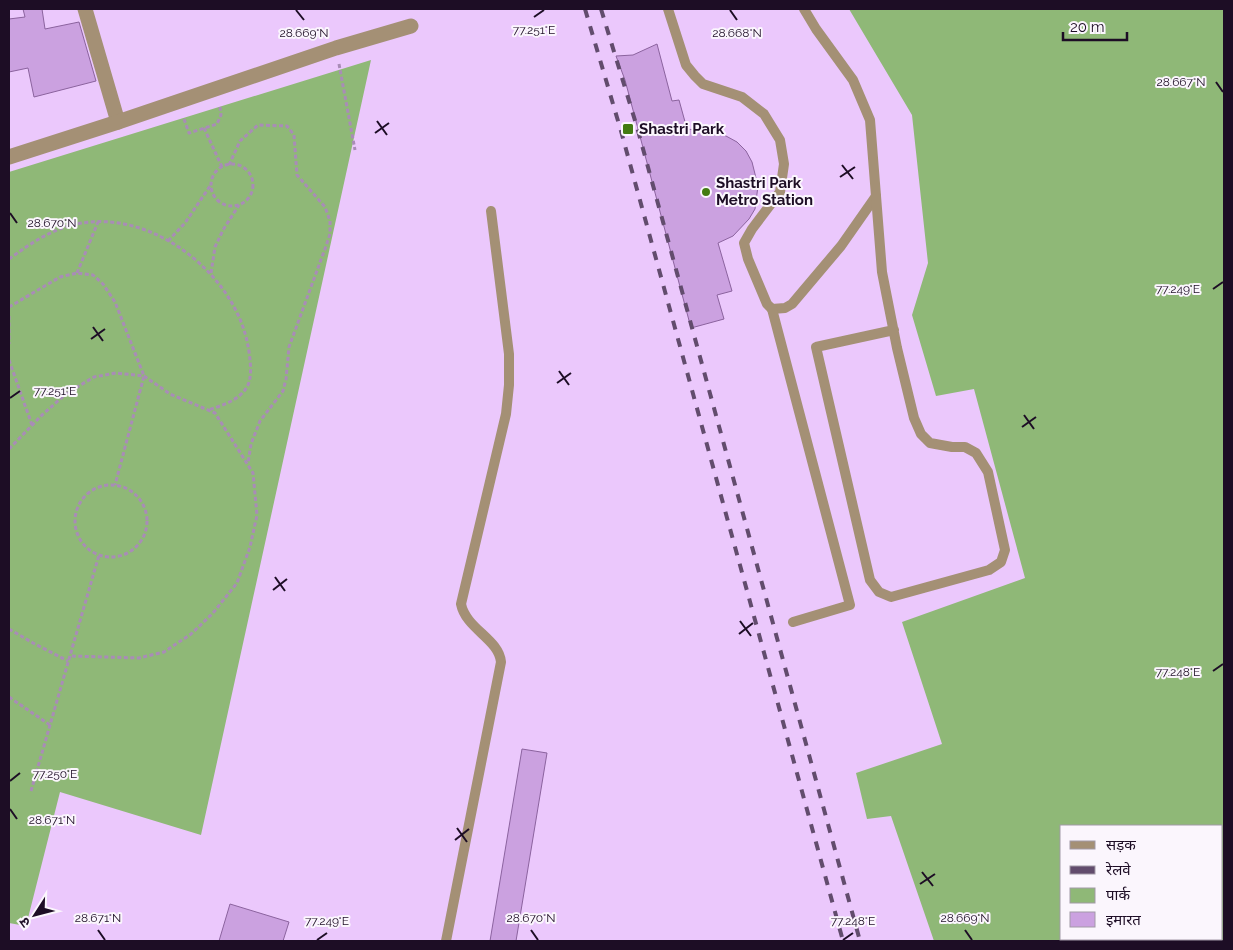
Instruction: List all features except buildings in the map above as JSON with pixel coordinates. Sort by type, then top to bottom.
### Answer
[{"type":"street","points":[[86,9],[118,122]]},
{"type":"street","points":[[9,157],[336,48],[411,26]]},
{"type":"lane","points":[[668,9],[686,64],[694,76],[703,84],[742,97],[764,114],[780,140],[784,164],[780,192],[744,243],[748,259],[767,304],[772,309],[850,605],[793,622]]},
{"type":"lane","points":[[804,9],[853,80],[870,120],[882,272],[914,418],[921,434],[930,443],[965,447],[976,453],[988,472],[1005,550],[1001,562],[989,570],[891,597],[879,592],[870,580],[816,347],[894,330]]},
{"type":"lane","points":[[772,309],[785,308],[792,304],[841,246],[876,196]]},
{"type":"lane","points":[[446,941],[501,662],[499,652],[470,622],[462,610],[461,604],[506,414],[509,385],[509,354],[491,211]]},
{"type":"path","points":[[336,48],[354,150]]},
{"type":"path","points":[[178,102],[189,134],[217,124],[222,115],[216,89]]},
{"type":"path","points":[[228,165],[240,141],[258,125],[288,126],[294,135],[298,174],[325,207],[330,220],[330,234],[289,347],[283,391],[260,421],[248,463]]},
{"type":"path","points":[[204,128],[222,167]]},
{"type":"path","points":[[168,241],[185,223],[211,186],[214,173],[228,165],[239,166],[245,169],[252,182],[250,196],[239,205],[222,230],[215,247],[210,274]]},
{"type":"path","points":[[211,186],[215,198],[220,203],[226,206],[239,205]]},
{"type":"path","points":[[9,259],[58,228],[90,222],[118,222],[147,230],[180,248],[210,274],[234,306],[245,332],[251,363],[248,386],[236,400],[208,410]]},
{"type":"path","points":[[77,273],[98,222]]},
{"type":"path","points":[[9,307],[60,277],[77,273],[93,275],[103,284],[115,302],[144,376],[115,485]]},
{"type":"path","points":[[9,316],[9,344]]},
{"type":"path","points":[[9,360],[32,425]]},
{"type":"path","points":[[9,449],[32,425],[68,393],[94,377],[116,373],[144,376],[170,394],[215,413],[253,473],[257,515],[250,546],[237,583],[213,612],[191,634],[164,652],[139,658],[70,656]]},
{"type":"path","points":[[104,485],[115,485],[127,489],[144,506],[147,518],[146,530],[141,541],[133,550],[122,556],[111,558],[98,555],[88,550],[80,541],[75,530],[74,518],[77,507],[92,490],[104,485]]},
{"type":"path","points":[[31,792],[98,555]]},
{"type":"path","points":[[9,629],[33,644],[68,661]]},
{"type":"path","points":[[9,697],[50,725]]},
{"type":"green space","points":[[849,9],[1224,9],[1224,941],[934,941],[891,816],[867,819],[856,773],[942,744],[902,622],[1025,578],[974,389],[936,396],[912,315],[928,263],[912,115]]},
{"type":"green space","points":[[371,60],[201,835],[60,792],[26,926],[9,923],[9,172]]},
{"type":"railway","points":[[585,9],[621,131],[843,941]]},
{"type":"railway","points":[[601,9],[637,127],[860,941]]},
{"type":"place","name":"Shastri Park","points":[[628,129]]},
{"type":"place","name":"Shastri Park Metro Station","points":[[706,192]]}]
